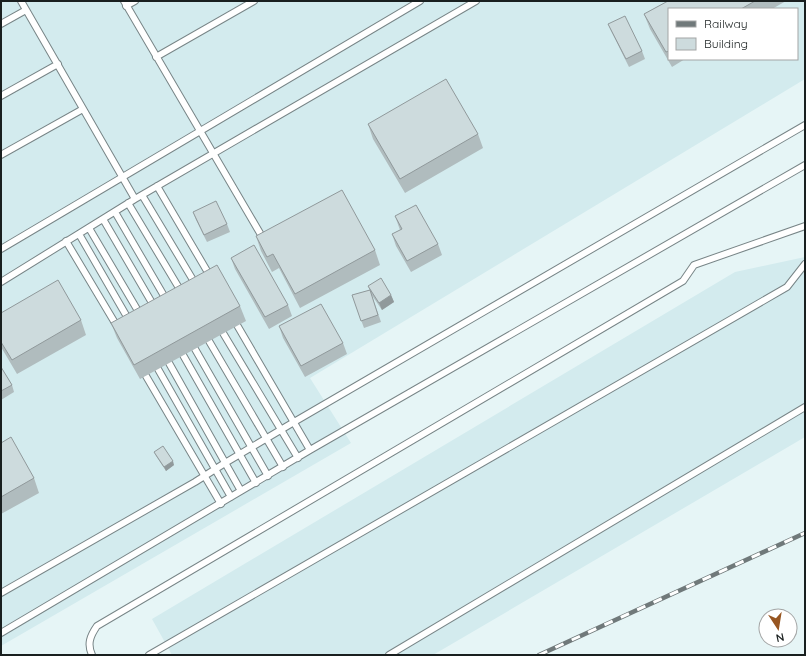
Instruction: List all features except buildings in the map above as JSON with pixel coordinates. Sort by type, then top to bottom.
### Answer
[{"type":"lane","points":[[21,1],[135,199]]},
{"type":"lane","points":[[135,1],[125,4],[265,241]]},
{"type":"lane","points":[[156,57],[254,1]]},
{"type":"lane","points":[[1,249],[420,1]]},
{"type":"lane","points":[[1,282],[128,203],[476,1]]},
{"type":"lane","points":[[1,24],[26,10]]},
{"type":"lane","points":[[1,96],[58,64]]},
{"type":"lane","points":[[1,155],[83,109]]},
{"type":"lane","points":[[1,593],[805,125]]},
{"type":"lane","points":[[1,634],[310,450],[805,165]]},
{"type":"lane","points":[[157,186],[214,284]]},
{"type":"lane","points":[[142,195],[199,292]]},
{"type":"lane","points":[[128,203],[186,300]]},
{"type":"lane","points":[[115,212],[171,308]]},
{"type":"lane","points":[[103,219],[159,315]]},
{"type":"lane","points":[[92,655],[88,648],[91,634],[97,626],[683,281],[694,265],[805,227]]},
{"type":"lane","points":[[89,228],[145,322]]},
{"type":"lane","points":[[79,234],[134,328]]},
{"type":"lane","points":[[66,241],[122,335]]},
{"type":"lane","points":[[150,655],[787,287],[805,264]]},
{"type":"lane","points":[[238,325],[310,450]]},
{"type":"lane","points":[[223,333],[298,458]]},
{"type":"lane","points":[[210,341],[282,467]]},
{"type":"lane","points":[[195,349],[268,476]]},
{"type":"lane","points":[[183,356],[256,483]]},
{"type":"lane","points":[[169,363],[241,491]]},
{"type":"lane","points":[[158,369],[231,497]]},
{"type":"lane","points":[[146,376],[221,504]]},
{"type":"lane","points":[[390,655],[805,407]]},
{"type":"shaded area","points":[[1,1],[805,1],[805,79],[310,378],[351,443],[1,646]]},
{"type":"shaded area","points":[[805,257],[805,437],[433,655],[172,655],[152,619],[735,272]]},
{"type":"railway","points":[[539,655],[805,533]]}]
